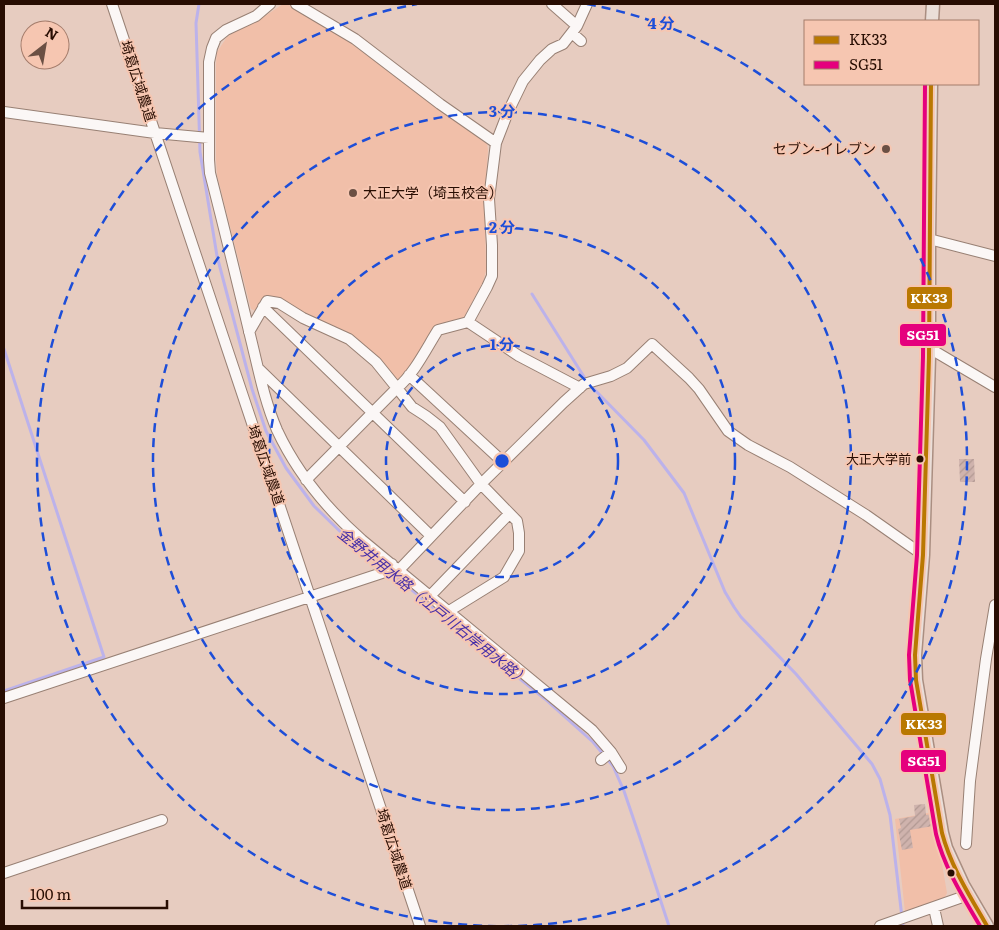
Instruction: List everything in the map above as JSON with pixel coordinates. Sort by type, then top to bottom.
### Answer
[{"type":"main road","points":[[932,4],[932,20]]},
{"type":"main road","points":[[932,85],[929,348],[923,555],[915,646],[916,680],[942,834],[952,862],[968,895],[987,926]]},
{"type":"street","name":"埼葛広域農道","points":[[112,4],[420,926]]},
{"type":"street","points":[[270,4],[256,16],[226,30],[216,38],[209,62],[209,138],[210,173],[267,403],[277,429],[298,469],[328,508],[343,523],[392,569],[449,611],[592,730],[611,752],[620,768]]},
{"type":"street","points":[[296,4],[355,39],[440,104],[496,143]]},
{"type":"street","points":[[552,4],[581,41]]},
{"type":"street","points":[[306,480],[410,376],[438,330],[468,322],[492,276],[489,199],[496,143],[523,81],[540,60],[552,49],[563,44],[574,30],[587,4]]},
{"type":"street","points":[[4,112],[155,133],[209,138]]},
{"type":"street","points":[[929,239],[995,256]]},
{"type":"street","points":[[249,332],[267,301],[279,303],[303,318],[349,339],[376,362],[412,407],[440,427],[481,484],[517,521],[519,551],[504,577],[449,611]]},
{"type":"street","points":[[263,307],[465,502]]},
{"type":"street","points":[[468,322],[519,356],[586,385]]},
{"type":"street","points":[[4,698],[392,569],[431,536],[564,402],[586,385],[627,368],[652,344],[699,389],[728,431],[748,445],[790,467],[866,515],[923,555]]},
{"type":"street","points":[[929,348],[995,386]]},
{"type":"street","points":[[258,368],[431,536]]},
{"type":"street","points":[[410,376],[503,462]]},
{"type":"street","points":[[430,596],[509,514]]},
{"type":"street","points":[[966,844],[970,781],[995,605]]},
{"type":"street","points":[[601,760],[611,752]]},
{"type":"street","points":[[4,874],[162,820]]},
{"type":"street","points":[[880,926],[968,895]]},
{"type":"street","points":[[934,908],[938,926]]},
{"type":"shaded area","name":"大正大学（埼玉校舎）","points":[[283,4],[287,4],[349,42],[487,144],[486,271],[483,282],[462,321],[437,328],[399,382],[351,334],[308,316],[280,299],[256,311],[251,309],[217,175],[217,52],[227,37],[256,22]]},
{"type":"shaded area","points":[[933,812],[947,893],[944,899],[905,912],[895,819]]},
{"type":"building","points":[[959,459],[974,459],[975,482],[960,482]]},
{"type":"building","points":[[925,804],[926,815],[931,814],[933,826],[910,830],[913,848],[902,850],[898,829],[901,828],[899,819],[915,816],[914,805]]},
{"type":"waterway","name":"金野井用水路（江戸川右岸用水路）","points":[[199,4],[196,23],[200,152],[217,256],[252,389],[266,431],[286,468],[314,506],[352,543],[377,561],[545,699],[593,742],[613,766],[624,791],[669,926]]},
{"type":"waterway","points":[[532,294],[586,380]]},
{"type":"waterway","points":[[4,349],[104,657],[4,691]]},
{"type":"waterway","points":[[590,385],[644,440],[684,493],[725,592],[741,617],[796,674],[872,764],[880,779],[890,815],[903,926]]},
{"type":"transit line","name":"SG51","points":[[925,85],[923,357],[917,555],[909,655],[910,680],[939,846],[949,870],[980,926]]},
{"type":"transit line","name":"KK33","points":[[931,85],[929,357],[923,555],[915,655],[916,680],[942,833],[956,869],[987,926]]},
{"type":"place","name":"セブン-イレブン","points":[[886,149]]},
{"type":"place","name":"大正大学（埼玉校舎）","points":[[353,193]]},
{"type":"place","name":"大正大学前","points":[[920,459]]}]
